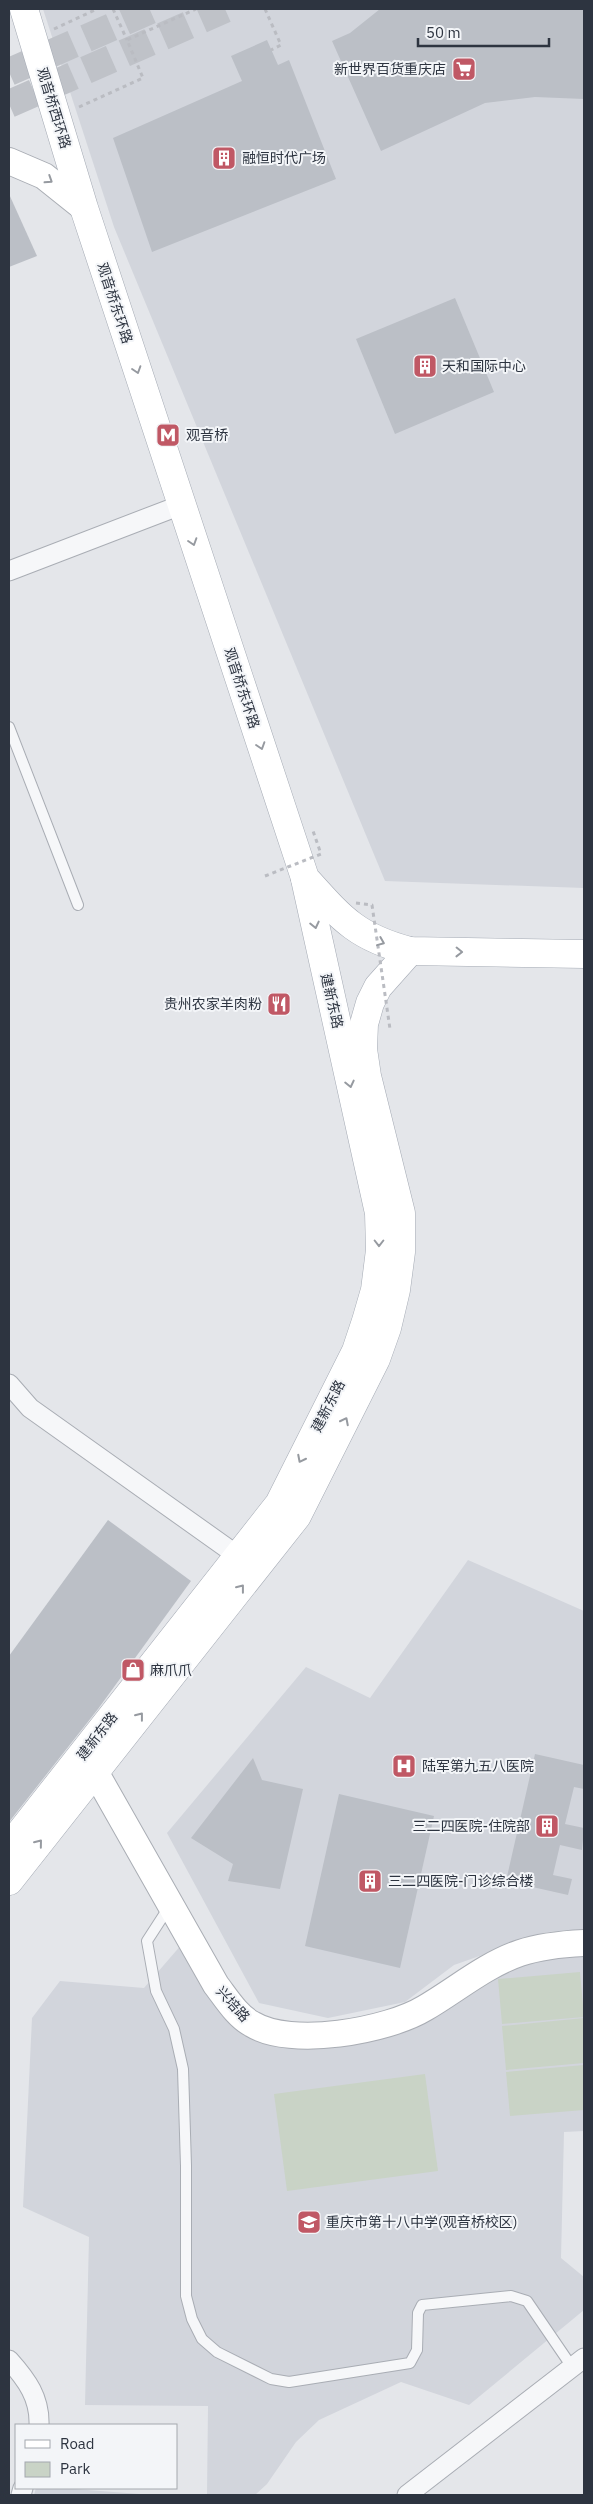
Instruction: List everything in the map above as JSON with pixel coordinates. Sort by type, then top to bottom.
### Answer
[{"type":"main road","name":"观音桥西环路","points":[[24,9],[84,208]]},
{"type":"main road","name":"观音桥东环路","points":[[84,208],[304,878],[336,913],[364,935],[388,945],[410,950],[584,954]]},
{"type":"main road","name":"建新东路","points":[[9,1881],[90,1762],[238,1556],[279,1504],[356,1351],[375,1290],[380,1250],[379,1213],[304,878]]},
{"type":"main road","name":"建新东路","points":[[9,1847],[90,1762],[298,1516],[376,1359],[387,1328],[396,1290],[401,1252],[401,1212],[367,1076],[363,1049],[364,1024],[370,1003],[378,987],[410,950]]},
{"type":"street","points":[[9,161],[44,176],[84,208]]},
{"type":"street","points":[[9,571],[181,505]]},
{"type":"street","points":[[9,1384],[30,1408],[238,1556]]},
{"type":"street","name":"兴培路","points":[[90,1762],[216,1985],[232,2006],[251,2024],[272,2033],[297,2037],[370,2029],[398,2022],[424,2009],[485,1969],[520,1953],[555,1944],[584,1943]]},
{"type":"street","points":[[9,2360],[30,2387],[37,2401],[39,2424]]},
{"type":"street","points":[[407,2495],[578,2363]]},
{"type":"lane","points":[[9,727],[78,905]]},
{"type":"lane","points":[[170,1906],[147,1941],[156,1991],[174,2029],[183,2069],[186,2166],[186,2296],[192,2318],[202,2339],[217,2352],[272,2379],[290,2382],[410,2363],[416,2350],[418,2313],[422,2305],[511,2296],[527,2301],[578,2363]]},
{"type":"path","points":[[54,29],[97,9]]},
{"type":"path","points":[[79,107],[143,78],[113,9]]},
{"type":"path","points":[[127,40],[196,9]]},
{"type":"path","points":[[265,9],[281,45],[271,50]]},
{"type":"path","points":[[265,876],[321,854],[312,828]]},
{"type":"path","points":[[356,903],[372,905],[390,1029]]},
{"type":"shaded area","points":[[43,9],[584,9],[584,888],[385,881],[114,227]]},
{"type":"shaded area","name":"陆军第九五八医院","points":[[468,1560],[584,1611],[584,1929],[548,1932],[454,1965],[405,2002],[328,2018],[259,2003],[167,1833],[306,1667],[370,1698]]},
{"type":"shaded area","name":"重庆市第十八中学(观音桥校区)","points":[[182,1944],[210,1989],[296,2046],[523,1963],[584,1953],[584,2131],[564,2132],[561,2258],[584,2277],[584,2310],[469,2405],[401,2382],[319,2420],[296,2442],[267,2484],[255,2495],[207,2495],[208,2406],[85,2405],[89,2237],[23,2207],[32,2018],[60,1981],[144,1988]]},
{"type":"shaded area","points":[[36,2489],[74,2489],[153,2495],[34,2495]]},
{"type":"green space","points":[[580,1972],[584,2017],[502,2024],[498,1979]]},
{"type":"green space","points":[[584,2018],[584,2063],[506,2070],[502,2026]]},
{"type":"green space","points":[[584,2065],[584,2110],[510,2116],[506,2072]]},
{"type":"green space","points":[[425,2074],[438,2171],[287,2191],[274,2094]]},
{"type":"building","name":"新世界百货重庆店","points":[[380,9],[584,9],[584,99],[535,97],[485,103],[381,151],[332,41],[350,33]]},
{"type":"building","name":"融恒时代广场","points":[[267,40],[278,65],[289,60],[336,179],[152,252],[113,138],[242,81],[231,56]]},
{"type":"building","points":[[9,194],[37,256],[9,267]]},
{"type":"building","name":"天和国际中心","points":[[455,298],[494,392],[395,434],[356,339]]},
{"type":"building","points":[[108,1520],[191,1581],[98,1709],[9,1822],[9,1656]]},
{"type":"building","name":"三二四医院-住院部","points":[[535,1754],[584,1765],[584,1789],[574,1787],[565,1824],[584,1828],[582,1850],[560,1845],[553,1875],[572,1879],[568,1895],[506,1881]]},
{"type":"building","points":[[253,1758],[262,1780],[303,1789],[280,1889],[228,1881],[233,1864],[191,1838]]},
{"type":"building","name":"三二四医院-门诊综合楼","points":[[339,1794],[434,1816],[400,1968],[305,1946]]},
{"type":"tunnel","points":[[9,72],[153,9]]},
{"type":"tunnel","points":[[9,104],[225,9]]},
{"type":"place","name":"新世界百货重庆店","points":[[464,69]]},
{"type":"place","name":"融恒时代广场","points":[[224,158]]},
{"type":"place","name":"天和国际中心","points":[[425,366]]},
{"type":"place","name":"观音桥","points":[[168,435]]},
{"type":"place","name":"贵州农家羊肉粉","points":[[279,1004]]},
{"type":"place","name":"麻爪爪","points":[[133,1670]]},
{"type":"place","name":"陆军第九五八医院","points":[[404,1766]]},
{"type":"place","name":"三二四医院-住院部","points":[[547,1826]]},
{"type":"place","name":"三二四医院-门诊综合楼","points":[[370,1881]]},
{"type":"place","name":"重庆市第十八中学(观音桥校区)","points":[[309,2222]]}]
